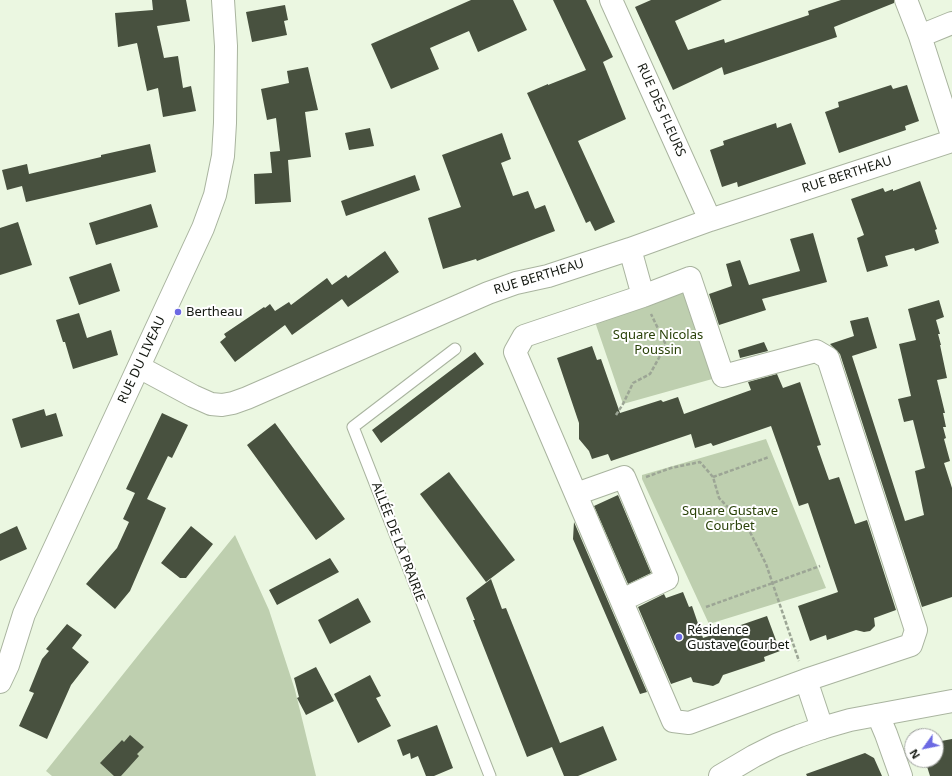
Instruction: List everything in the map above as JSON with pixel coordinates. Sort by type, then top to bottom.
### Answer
[{"type":"street","name":"RUE DU LIVEAU","points":[[0,682],[8,665],[24,614],[203,228],[215,195],[223,156],[225,123],[226,46],[223,0]]},
{"type":"street","name":"RUE DES FLEURS","points":[[611,0],[710,220]]},
{"type":"street","points":[[906,0],[920,36],[952,135]]},
{"type":"street","points":[[920,36],[952,24]]},
{"type":"street","name":"RUE BERTHEAU","points":[[139,367],[211,404],[222,405],[233,403],[488,293],[548,276],[630,249],[710,220],[952,141]]},
{"type":"street","points":[[630,249],[643,296]]},
{"type":"street","points":[[690,278],[723,376],[816,351],[828,358],[916,630],[911,645],[806,680],[689,723],[673,721],[515,352],[524,336],[643,296],[690,278]]},
{"type":"street","points":[[576,494],[624,476],[628,485],[667,579],[622,600]]},
{"type":"street","points":[[806,680],[822,728]]},
{"type":"street","points":[[720,776],[776,745],[822,728],[850,720],[952,701]]},
{"type":"street","points":[[878,715],[901,776]]},
{"type":"lane","name":"ALLÉE DE LA PRAIRIE","points":[[455,349],[353,427],[490,776]]},
{"type":"path","points":[[616,415],[633,383],[650,374],[666,345],[643,296]]},
{"type":"path","points":[[713,477],[769,457]]},
{"type":"path","points":[[628,485],[671,468],[700,462],[713,477],[718,498],[748,528],[766,564],[806,680]]},
{"type":"path","points":[[706,607],[820,566]]},
{"type":"green space","name":"Square Nicolas Poussin","points":[[690,278],[723,376],[623,404],[592,313]]},
{"type":"green space","name":"Square Gustave Courbet","points":[[766,439],[826,588],[709,624],[642,479],[642,475]]},
{"type":"green space","points":[[235,535],[269,610],[295,690],[316,776],[52,776],[46,771]]},
{"type":"building","points":[[152,0],[186,0],[190,21],[157,26],[164,58],[178,56],[183,88],[191,86],[196,111],[163,117],[158,88],[147,91],[137,43],[118,47],[115,13],[153,10]]},
{"type":"building","points":[[471,0],[513,0],[527,30],[478,52],[469,31],[430,48],[439,69],[391,89],[371,44]]},
{"type":"building","points":[[553,0],[586,0],[613,57],[603,62],[626,119],[578,141],[615,222],[595,231],[590,221],[586,223],[527,93],[586,70]]},
{"type":"building","points":[[651,0],[722,0],[675,21],[688,50],[724,39],[725,43],[809,15],[808,11],[841,0],[894,0],[894,3],[834,27],[837,37],[724,75],[722,67],[673,90],[635,7]]},
{"type":"building","points":[[285,5],[288,20],[284,21],[287,35],[252,42],[246,12]]},
{"type":"building","points":[[308,67],[318,110],[305,112],[311,157],[288,160],[291,202],[255,204],[254,174],[272,173],[270,152],[280,151],[276,118],[267,120],[261,89],[289,83],[287,71]]},
{"type":"building","points":[[891,85],[893,89],[907,85],[919,121],[905,126],[906,130],[839,153],[825,112],[839,107],[838,102]]},
{"type":"building","points":[[776,123],[777,128],[791,123],[806,164],[738,187],[737,182],[722,187],[710,150],[724,145],[723,141]]},
{"type":"building","points":[[370,128],[374,146],[349,150],[345,133]]},
{"type":"building","points":[[502,133],[511,159],[501,163],[513,196],[528,191],[535,209],[545,205],[555,231],[477,261],[476,259],[443,269],[428,218],[461,207],[442,155]]},
{"type":"building","points":[[150,144],[156,172],[26,202],[22,186],[7,190],[2,170],[27,164],[29,174]]},
{"type":"building","points":[[415,175],[420,190],[346,216],[341,201]]},
{"type":"building","points":[[920,181],[937,229],[935,230],[939,243],[915,251],[914,248],[885,256],[888,266],[867,272],[857,238],[864,235],[851,199],[883,188],[885,192],[893,189],[893,191]]},
{"type":"building","points":[[151,204],[158,227],[96,245],[89,223]]},
{"type":"building","points":[[18,222],[32,265],[0,275],[0,228]]},
{"type":"building","points":[[813,233],[827,282],[762,299],[766,310],[719,325],[709,294],[732,286],[726,264],[740,260],[749,285],[800,271],[790,239]]},
{"type":"building","points":[[385,251],[399,272],[348,307],[342,299],[292,335],[285,325],[235,362],[220,342],[226,337],[224,334],[264,307],[265,308],[270,304],[275,311],[289,302],[291,305],[327,278],[332,285],[346,275],[348,278]]},
{"type":"building","points":[[111,263],[120,291],[79,305],[69,277]]},
{"type":"building","points":[[939,300],[944,317],[936,320],[940,334],[938,334],[947,378],[937,380],[945,413],[943,413],[946,427],[943,427],[946,438],[944,439],[950,461],[944,463],[952,488],[952,597],[922,607],[840,354],[830,344],[854,336],[850,321],[868,317],[877,348],[852,356],[905,521],[924,515],[915,471],[925,468],[913,420],[904,422],[898,399],[911,396],[899,344],[916,340],[908,309]]},
{"type":"building","points":[[79,313],[87,338],[111,330],[118,355],[73,369],[65,342],[63,342],[56,320]]},
{"type":"building","points":[[764,342],[768,351],[740,358],[738,350]]},
{"type":"building","points":[[592,346],[597,360],[601,359],[620,413],[661,400],[663,402],[678,397],[684,414],[751,390],[748,382],[777,374],[783,388],[800,382],[821,445],[817,446],[829,480],[839,477],[855,524],[867,520],[896,610],[874,618],[875,626],[870,631],[864,632],[856,630],[827,640],[826,635],[810,641],[798,606],[838,592],[808,503],[799,506],[771,426],[713,446],[711,443],[695,448],[691,434],[611,461],[608,454],[592,459],[589,451],[579,439],[579,423],[557,358]]},
{"type":"building","points":[[475,352],[484,364],[381,443],[372,430]]},
{"type":"building","points":[[44,409],[46,416],[56,413],[63,436],[21,448],[12,419]]},
{"type":"building","points":[[162,413],[188,425],[172,458],[168,456],[147,499],[166,508],[130,591],[115,609],[86,584],[117,548],[129,522],[123,519],[135,493],[126,489]]},
{"type":"building","points":[[275,423],[345,519],[316,540],[247,445]]},
{"type":"building","points":[[449,472],[515,560],[486,582],[420,494]]},
{"type":"building","points":[[618,495],[651,573],[628,584],[594,506]]},
{"type":"building","points":[[574,522],[647,692],[640,694],[573,539]]},
{"type":"building","points":[[17,526],[27,549],[0,561],[0,534]]},
{"type":"building","points":[[191,526],[213,544],[186,578],[180,578],[161,563]]},
{"type":"building","points":[[330,558],[339,572],[277,605],[269,590]]},
{"type":"building","points":[[491,579],[502,609],[506,608],[560,743],[603,726],[617,760],[578,776],[564,776],[552,747],[527,757],[473,620],[475,620],[466,598]]},
{"type":"building","name":"Résidence Gustave Courbet","points":[[683,592],[689,607],[692,606],[703,638],[767,616],[780,651],[764,657],[765,661],[723,675],[719,683],[713,686],[693,682],[691,677],[671,684],[638,607],[664,594],[666,598]]},
{"type":"building","points":[[358,598],[371,622],[330,644],[318,620]]},
{"type":"building","points":[[67,624],[82,635],[72,648],[89,662],[71,685],[47,739],[19,726],[34,693],[29,691],[42,659],[49,651],[46,649]]},
{"type":"building","points":[[316,667],[334,701],[306,715],[297,698],[299,697],[294,678]]},
{"type":"building","points":[[370,675],[381,696],[376,698],[391,726],[358,743],[334,694]]},
{"type":"building","points":[[437,725],[453,768],[434,776],[426,776],[418,756],[411,759],[410,753],[403,756],[397,740]]},
{"type":"building","points":[[130,735],[144,747],[137,754],[139,756],[121,776],[114,776],[100,763],[122,740],[124,742]]},
{"type":"building","points":[[952,739],[952,776],[930,776],[928,768],[944,768],[944,740]]},
{"type":"building","points":[[865,753],[874,758],[882,776],[807,776],[806,774]]},
{"type":"place","name":"Bertheau","points":[[178,312]]},
{"type":"place","name":"Résidence Gustave Courbet","points":[[679,637]]}]
